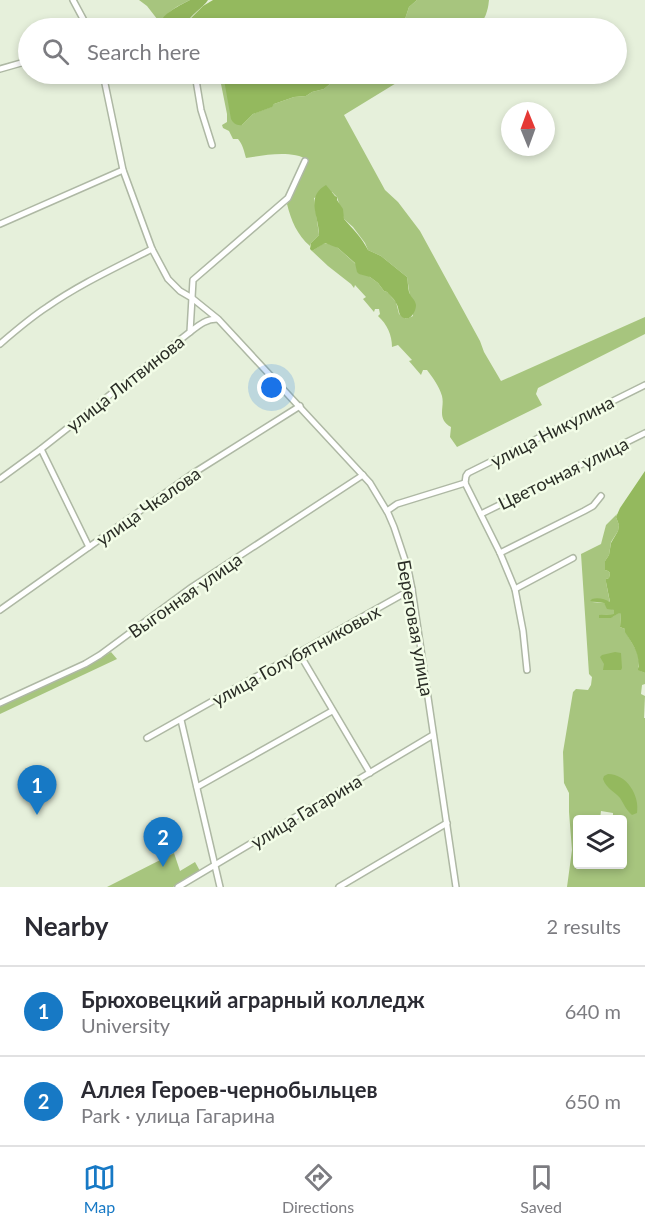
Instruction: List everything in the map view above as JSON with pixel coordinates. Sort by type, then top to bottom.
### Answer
[{"type":"street","points":[[73,0],[83,18]]},
{"type":"street","points":[[0,69],[18,64]]},
{"type":"street","name":"Береговая улица","points":[[105,84],[123,171],[152,249],[168,279],[180,291],[218,319],[373,486],[387,511],[400,543],[412,589],[456,887]]},
{"type":"street","points":[[197,84],[201,110],[212,145]]},
{"type":"street","name":"улица Литвинова","points":[[0,479],[190,332],[192,282],[288,198],[304,161]]},
{"type":"street","points":[[0,224],[123,171]]},
{"type":"street","points":[[0,344],[58,299],[152,249]]},
{"type":"street","points":[[190,332],[202,322],[218,319]]},
{"type":"street","name":"улица Никулина","points":[[465,483],[468,473],[645,385]]},
{"type":"street","name":"улица Чкалова","points":[[0,610],[192,474],[300,406]]},
{"type":"street","name":"Цветочная улица","points":[[481,514],[645,433]]},
{"type":"street","points":[[41,449],[89,547]]},
{"type":"street","name":"Выгонная улица","points":[[0,703],[100,655],[192,587],[363,475]]},
{"type":"street","points":[[387,511],[397,504],[465,483],[515,589],[527,670]]},
{"type":"street","points":[[500,553],[593,506],[601,496]]},
{"type":"street","points":[[515,589],[573,558]]},
{"type":"street","name":"улица Голубятниковых","points":[[147,738],[412,589]]},
{"type":"street","points":[[299,653],[370,772]]},
{"type":"street","points":[[197,787],[332,711]]},
{"type":"street","points":[[181,720],[220,887]]},
{"type":"street","name":"улица Гагарина","points":[[178,887],[433,735]]},
{"type":"street","points":[[339,887],[447,823]]},
{"type":"shaded area","points":[[139,0],[190,0],[169,12],[164,18],[156,18]]},
{"type":"shaded area","points":[[190,0],[208,0],[190,18],[163,18]]},
{"type":"shaded area","points":[[213,0],[417,0],[409,7],[405,18],[191,18]]},
{"type":"shaded area","points":[[417,0],[489,0],[484,18],[405,18],[409,7]]},
{"type":"shaded area","points":[[221,84],[226,84],[242,125],[253,114],[274,104],[294,97],[306,96],[324,89],[330,84],[395,84],[344,115],[385,190],[398,202],[420,231],[501,381],[645,317],[645,334],[538,388],[536,394],[542,405],[457,447],[450,437],[451,427],[446,424],[442,416],[443,400],[436,382],[427,370],[423,370],[421,375],[409,361],[412,360],[398,345],[392,347],[388,330],[378,316],[379,309],[375,309],[374,312],[363,299],[366,297],[355,285],[354,288],[312,251],[324,243],[338,248],[387,292],[396,302],[399,314],[406,319],[413,316],[407,277],[381,256],[368,250],[353,227],[344,219],[337,197],[332,192],[314,198],[319,235],[310,246],[305,242],[295,227],[287,204],[309,160],[286,154],[246,158],[240,141],[233,139],[229,131],[223,128],[222,125],[227,122]]},
{"type":"shaded area","points":[[225,84],[330,84],[324,89],[306,96],[294,97],[274,104],[272,107],[253,114],[242,125],[235,124],[231,119]]},
{"type":"shaded area","points":[[326,185],[337,197],[343,209],[344,219],[368,250],[381,256],[407,277],[409,292],[416,305],[415,311],[409,318],[401,316],[393,298],[370,277],[359,274],[355,263],[338,248],[325,243],[312,251],[310,249],[311,243],[319,235],[315,207],[316,195]]},
{"type":"shaded area","points":[[645,471],[645,673],[638,670],[636,650],[625,629],[620,627],[621,614],[611,618],[599,618],[599,615],[614,614],[614,610],[607,609],[604,603],[590,601],[599,598],[610,602],[606,579],[609,578],[610,573],[605,570],[605,561],[618,531],[619,525],[616,517]]},
{"type":"shaded area","points":[[617,514],[618,531],[611,542],[609,555],[605,561],[605,570],[610,573],[606,582],[610,603],[608,601],[592,602],[604,603],[614,610],[614,614],[602,615],[605,617],[611,617],[619,612],[621,614],[620,627],[625,629],[639,657],[638,667],[645,673],[645,684],[642,685],[641,694],[645,696],[645,887],[567,887],[572,850],[569,793],[564,783],[563,752],[573,692],[576,689],[588,690],[592,677],[589,674],[581,554],[601,544],[606,525]]},
{"type":"shaded area","points":[[111,652],[117,659],[0,714],[0,706],[86,667]]},
{"type":"shaded area","points":[[615,652],[621,653],[621,670],[603,670],[604,664],[600,657]]},
{"type":"shaded area","points":[[608,774],[621,778],[631,787],[636,800],[637,813],[632,815],[620,798],[606,785],[603,779]]},
{"type":"shaded area","points":[[174,853],[180,871],[195,862],[200,871],[173,887],[107,887]]},
{"type":"place","name":"Брюховецкий аграрный колледж","points":[[37,815]]},
{"type":"place","name":"Аллея Героев-чернобыльцев","points":[[163,867]]}]
